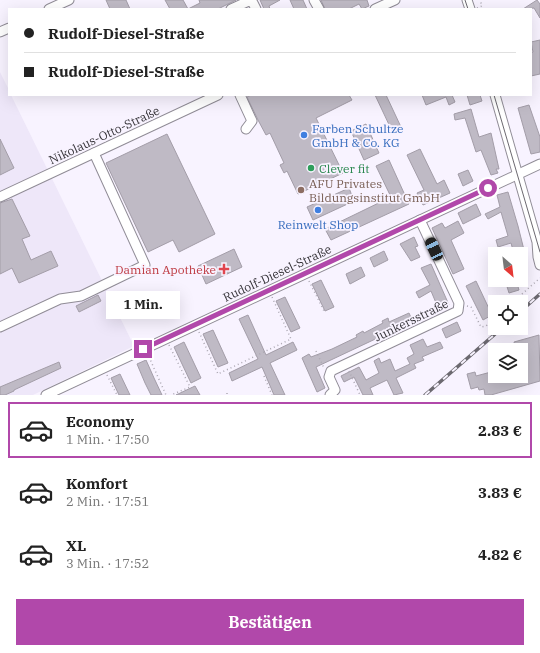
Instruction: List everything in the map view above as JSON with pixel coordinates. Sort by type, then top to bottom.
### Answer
[{"type":"street","points":[[51,8],[69,0]]},
{"type":"street","points":[[377,8],[395,0]]},
{"type":"street","points":[[233,8],[249,1],[254,3],[256,8]]},
{"type":"street","name":"Nikolaus-Otto-Straße","points":[[0,197],[216,96]]},
{"type":"street","points":[[240,96],[252,122],[246,129]]},
{"type":"street","points":[[495,96],[539,244],[538,257],[540,265]]},
{"type":"street","points":[[0,327],[60,299],[81,296],[145,265],[94,153]]},
{"type":"street","name":"Rudolf-Diesel-Straße","points":[[46,395],[540,164]]},
{"type":"street","name":"Junkersstraße","points":[[329,377],[331,371],[458,311],[460,303],[420,220]]},
{"type":"street","points":[[329,377],[335,390],[330,395]]},
{"type":"path","points":[[480,0],[482,6]]},
{"type":"path","points":[[305,273],[324,312]]},
{"type":"path","points":[[521,295],[540,278]]},
{"type":"path","points":[[196,324],[218,374],[291,340],[272,296],[268,298]]},
{"type":"path","points":[[460,303],[472,307],[480,327],[488,324]]},
{"type":"path","points":[[164,347],[169,345],[190,387],[171,395]]},
{"type":"path","points":[[316,351],[329,377]]},
{"type":"path","points":[[148,355],[166,395]]},
{"type":"path","points":[[346,364],[360,395]]},
{"type":"path","points":[[104,368],[117,395]]},
{"type":"path","points":[[264,376],[272,395]]},
{"type":"shaded area","points":[[0,72],[8,88],[8,96],[11,96],[134,346],[33,395],[0,395]]},
{"type":"building","points":[[106,0],[126,0],[130,8],[110,8]]},
{"type":"building","points":[[165,0],[183,0],[187,8],[169,8]]},
{"type":"building","points":[[199,0],[236,0],[220,8],[190,8],[200,3]]},
{"type":"building","points":[[260,0],[280,0],[269,6],[270,8],[264,8]]},
{"type":"building","points":[[290,0],[303,0],[307,8],[294,8]]},
{"type":"building","points":[[321,0],[367,0],[369,6],[361,8],[359,4],[351,8],[325,8]]},
{"type":"building","points":[[537,0],[540,4],[540,18],[534,8],[525,8]]},
{"type":"building","points":[[540,40],[540,74],[532,76],[533,52],[532,42]]},
{"type":"building","points":[[350,96],[352,100],[316,118],[343,173],[298,194],[287,171],[284,173],[280,165],[284,163],[270,133],[266,135],[247,97]]},
{"type":"building","points":[[375,96],[386,96],[401,127],[392,131]]},
{"type":"building","points":[[422,96],[452,96],[455,102],[449,105],[446,97],[426,105]]},
{"type":"building","points":[[467,96],[480,96],[482,101],[470,105]]},
{"type":"building","points":[[529,105],[540,137],[540,152],[531,154],[518,108]]},
{"type":"building","points":[[471,109],[479,137],[491,133],[499,169],[496,169],[498,173],[491,175],[481,150],[476,152],[465,118],[455,120],[454,114]]},
{"type":"building","points":[[366,124],[379,153],[364,160],[351,131]]},
{"type":"building","points":[[167,134],[215,234],[179,252],[173,240],[148,252],[106,163]]},
{"type":"building","points":[[0,139],[14,168],[0,175]]},
{"type":"building","points":[[420,149],[437,184],[444,180],[450,193],[423,205],[417,193],[424,190],[407,155]]},
{"type":"building","points":[[389,160],[409,204],[331,240],[325,229],[391,197],[376,166]]},
{"type":"building","points":[[468,170],[473,181],[463,186],[458,174]]},
{"type":"building","points":[[349,188],[354,201],[313,220],[307,207]]},
{"type":"building","points":[[508,192],[523,247],[512,247],[511,243],[498,247],[496,240],[508,236],[501,212],[488,219],[485,214],[500,207],[497,195]]},
{"type":"building","points":[[12,199],[30,236],[22,239],[31,260],[51,251],[58,266],[19,283],[12,268],[0,274],[0,203]]},
{"type":"building","points":[[476,204],[481,215],[463,224],[458,213]]},
{"type":"building","points":[[458,221],[464,233],[451,240],[464,269],[453,274],[432,228],[442,223],[445,228]]},
{"type":"building","points":[[414,237],[418,246],[415,247],[420,257],[411,261],[400,244]]},
{"type":"building","points":[[234,249],[242,267],[206,284],[198,266]]},
{"type":"building","points":[[384,251],[388,260],[374,267],[370,258]]},
{"type":"building","points":[[431,264],[449,305],[439,310],[431,291],[419,298],[416,292],[430,285],[421,268]]},
{"type":"building","points":[[361,267],[365,276],[350,284],[346,274]]},
{"type":"building","points":[[321,280],[334,307],[325,311],[312,284]]},
{"type":"building","points":[[476,281],[488,306],[488,317],[483,320],[466,286]]},
{"type":"building","points":[[507,287],[518,287],[519,290],[509,293]]},
{"type":"building","points":[[98,295],[101,301],[79,312],[76,306]]},
{"type":"building","points":[[285,297],[300,328],[291,332],[276,301]]},
{"type":"building","points":[[409,313],[413,322],[398,328],[396,324],[384,330],[386,334],[316,367],[325,388],[317,392],[302,358],[309,354],[311,357],[332,349],[357,337],[356,335],[363,331],[364,333],[383,323],[382,321],[388,318],[389,322]]},
{"type":"building","points":[[248,315],[266,355],[293,342],[297,350],[270,363],[285,395],[274,395],[262,367],[232,381],[229,373],[258,359],[239,319]]},
{"type":"building","points":[[457,322],[461,331],[446,338],[442,329]]},
{"type":"building","points":[[213,330],[228,363],[218,367],[203,334]]},
{"type":"building","points":[[539,335],[540,381],[491,395],[485,395],[484,389],[479,390],[478,387],[471,389],[467,374],[475,372],[476,376],[488,373],[488,383],[528,383],[528,343],[514,342]]},
{"type":"building","points":[[423,339],[427,347],[440,342],[443,348],[422,357],[424,360],[414,364],[416,368],[396,378],[403,393],[394,395],[387,380],[370,388],[373,395],[363,395],[354,377],[344,382],[341,376],[359,367],[366,380],[379,373],[374,361],[379,358],[381,363],[390,359],[395,371],[410,364],[407,358],[414,354],[410,345]]},
{"type":"building","points":[[184,342],[201,378],[191,383],[174,347]]},
{"type":"building","points":[[146,360],[162,395],[151,395],[145,383],[137,364]]},
{"type":"building","points":[[59,362],[61,368],[5,395],[0,395],[0,387]]},
{"type":"building","points":[[120,374],[130,395],[119,395],[111,378]]},
{"type":"building","points":[[195,386],[200,395],[176,395]]},
{"type":"tram line","points":[[465,0],[468,8]]},
{"type":"tram line","points":[[494,96],[540,252]]},
{"type":"railway","points":[[528,305],[540,294]]},
{"type":"railway","points":[[425,395],[494,335]]},
{"type":"place","name":"Farben Schultze GmbH & Co. KG","points":[[304,135]]},
{"type":"place","name":"Clever fit","points":[[311,168]]},
{"type":"place","name":"AFU Privates Bildungsinstitut GmbH","points":[[301,190]]},
{"type":"place","name":"Reinwelt Shop","points":[[318,210]]},
{"type":"place","name":"Damian Apotheke","points":[[224,269]]},
{"type":"route","points":[[143,349],[488,188]]}]
